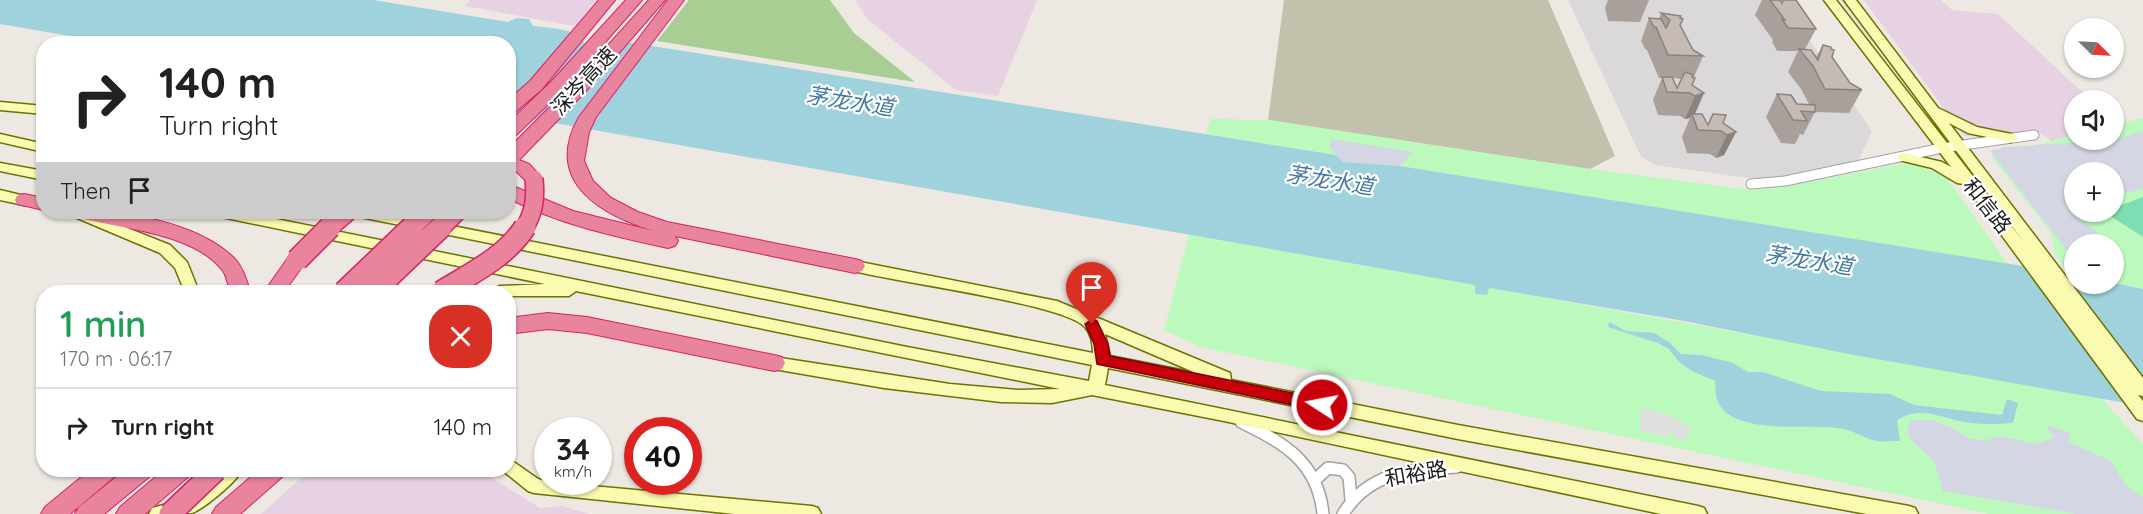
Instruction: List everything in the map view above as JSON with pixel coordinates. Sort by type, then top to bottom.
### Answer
[{"type":"highway","points":[[516,102],[536,85],[607,0]]},
{"type":"highway","name":"深岑高速","points":[[516,125],[558,85],[634,0]]},
{"type":"highway","name":"深岑高速","points":[[516,153],[579,88],[657,0]]},
{"type":"highway","points":[[676,0],[604,94],[579,133],[575,157],[581,179],[594,194],[630,217],[684,233],[855,266]]},
{"type":"highway","points":[[452,285],[497,255],[518,236],[534,215],[538,194],[534,179],[516,165]]},
{"type":"highway","points":[[516,194],[551,210],[586,221],[696,247],[723,251],[790,253]]},
{"type":"highway","points":[[24,200],[36,202]]},
{"type":"highway","points":[[109,219],[164,231],[199,244],[229,265],[238,285]]},
{"type":"highway","points":[[279,285],[319,236],[340,219]]},
{"type":"highway","points":[[351,285],[421,219]]},
{"type":"highway","points":[[380,285],[450,219]]},
{"type":"highway","points":[[516,325],[548,321],[587,325],[774,363]]},
{"type":"highway","points":[[52,514],[97,477]]},
{"type":"highway","points":[[87,514],[132,477]]},
{"type":"highway","points":[[128,514],[172,477]]},
{"type":"highway","points":[[170,514],[209,477]]},
{"type":"highway","points":[[224,514],[266,477]]},
{"type":"street","name":"和信路","points":[[1830,0],[1971,186],[2036,258],[2143,390]]},
{"type":"street","name":"和信路","points":[[1850,0],[1960,145],[2143,414]]},
{"type":"street","points":[[1929,105],[1973,130],[2011,138]]},
{"type":"street","points":[[0,106],[36,109]]},
{"type":"street","points":[[1751,184],[1785,182],[1942,148],[2034,135]]},
{"type":"street","points":[[0,138],[36,146]]},
{"type":"street","points":[[1904,157],[1937,165],[1971,186]]},
{"type":"street","points":[[0,167],[36,174]]},
{"type":"street","points":[[0,195],[24,200]]},
{"type":"street","points":[[94,219],[165,249],[182,266],[189,285]]},
{"type":"street","points":[[255,219],[907,353],[1224,414],[1698,514]]},
{"type":"street","points":[[395,219],[1458,432],[1909,514]]},
{"type":"street","points":[[855,266],[1030,300],[1087,319],[1255,392]]},
{"type":"street","points":[[516,290],[630,296]]},
{"type":"street","points":[[1087,319],[1097,332],[1102,360],[1095,389]]},
{"type":"street","points":[[774,363],[869,380],[1019,397],[1062,396],[1095,389]]},
{"type":"street","points":[[1224,414],[1272,437],[1294,453],[1316,479],[1323,501],[1323,514]]},
{"type":"street","name":"和裕路","points":[[1343,514],[1359,490],[1388,475],[1469,466]]},
{"type":"street","points":[[1316,479],[1328,468],[1343,470],[1349,480],[1352,499]]},
{"type":"street","points":[[516,471],[534,486],[812,514]]},
{"type":"street","points":[[158,514],[187,507],[225,477]]},
{"type":"shaded area","points":[[470,0],[597,0],[574,26],[465,6]]},
{"type":"shaded area","points":[[855,0],[1037,0],[998,96],[956,90],[868,20]]},
{"type":"shaded area","points":[[1284,0],[1548,0],[1615,156],[1590,169],[1268,120]]},
{"type":"shaded area","points":[[1568,0],[1782,0],[1872,131],[1858,161],[1774,179],[1748,178],[1656,165],[1641,157]]},
{"type":"shaded area","points":[[1864,0],[1941,0],[1952,10],[1998,14],[2064,75],[2064,78],[2067,78],[2080,90],[2064,90],[2064,144],[2058,146],[2039,132],[1964,136]]},
{"type":"shaded area","points":[[2143,131],[2143,189],[2124,193],[2124,162],[2064,162],[2064,222],[2084,222],[2100,234],[2064,234],[2064,247],[1990,151],[2006,147],[2064,143],[2064,150],[2124,150],[2124,137]]},
{"type":"shaded area","points":[[1331,139],[1413,152],[1400,166],[1343,162],[1330,148]]},
{"type":"shaded area","points":[[1640,408],[1670,415],[1692,429],[1682,442],[1670,432],[1666,437],[1640,430]]},
{"type":"shaded area","points":[[1911,420],[1932,420],[1970,439],[1986,440],[2000,436],[2036,444],[2054,438],[2046,425],[2071,433],[2069,442],[2111,461],[2124,483],[2143,497],[2143,514],[2076,514],[1943,491],[1934,461],[1911,440],[1907,430]]},
{"type":"shaded area","points":[[302,477],[490,477],[540,508],[561,506],[590,514],[261,514]]},
{"type":"green space","points":[[689,0],[830,0],[854,33],[915,82],[657,41]]},
{"type":"green space","points":[[2143,118],[2143,361],[2118,294],[2124,294],[2124,234],[2064,234],[2064,265],[2055,254],[2051,233],[1991,156],[2064,138],[2064,150],[2124,150],[2124,123]]},
{"type":"green space","points":[[1211,119],[1268,120],[1590,169],[1750,190],[1783,187],[1902,164],[1918,166],[1946,177],[2008,264],[1400,166],[1343,162],[1336,155],[1206,134]]},
{"type":"green space","points":[[2143,197],[2143,237],[2120,222],[2124,222],[2124,204]]},
{"type":"green space","points":[[1189,235],[1476,285],[1476,294],[1487,295],[1489,288],[2100,397],[2143,444],[2143,514],[1989,514],[1201,347],[1164,330]]},
{"type":"water","name":"茅龙水道","points":[[0,0],[373,0],[508,22],[517,18],[529,19],[533,26],[570,32],[589,45],[633,43],[1336,155],[1343,162],[1400,166],[2064,273],[2064,294],[2124,294],[2124,285],[2143,289],[2143,406],[1854,355],[1679,320],[1489,288],[1487,295],[1475,294],[1475,285],[516,116],[516,36],[70,36],[0,24]]},
{"type":"water","points":[[1609,322],[1626,331],[1654,333],[1670,343],[1681,354],[1702,355],[1733,363],[1748,372],[1763,372],[1821,391],[1890,394],[1914,405],[2002,415],[2007,399],[2018,403],[2013,423],[1971,423],[1931,414],[1915,413],[1897,420],[1900,441],[1877,441],[1838,428],[1756,424],[1728,414],[1718,402],[1715,381],[1680,363],[1669,349],[1658,343],[1608,327]]},
{"type":"building","points":[[1770,0],[1780,0],[1782,3],[1783,0],[1796,0],[1816,29],[1788,28],[1782,19],[1785,20]]},
{"type":"building","points":[[1661,13],[1681,16],[1680,18],[1683,19],[1680,25],[1693,50],[1703,56],[1668,55],[1656,27],[1649,18],[1661,19],[1666,28],[1670,20]]},
{"type":"building","points":[[1823,45],[1834,50],[1832,57],[1850,83],[1862,90],[1825,89],[1813,66],[1799,49],[1811,50],[1818,60]]},
{"type":"building","points":[[1685,72],[1693,75],[1692,77],[1695,78],[1692,85],[1704,93],[1695,96],[1690,93],[1667,92],[1662,77],[1672,77],[1677,88]]},
{"type":"building","points":[[1777,94],[1791,95],[1797,104],[1815,105],[1815,112],[1801,111],[1807,121],[1793,120]]},
{"type":"building","points":[[1692,114],[1702,114],[1708,125],[1713,114],[1726,115],[1723,123],[1736,132],[1727,135],[1721,131],[1698,130]]},
{"type":"route","points":[[1092,324],[1101,344],[1102,360],[1322,405]]}]
